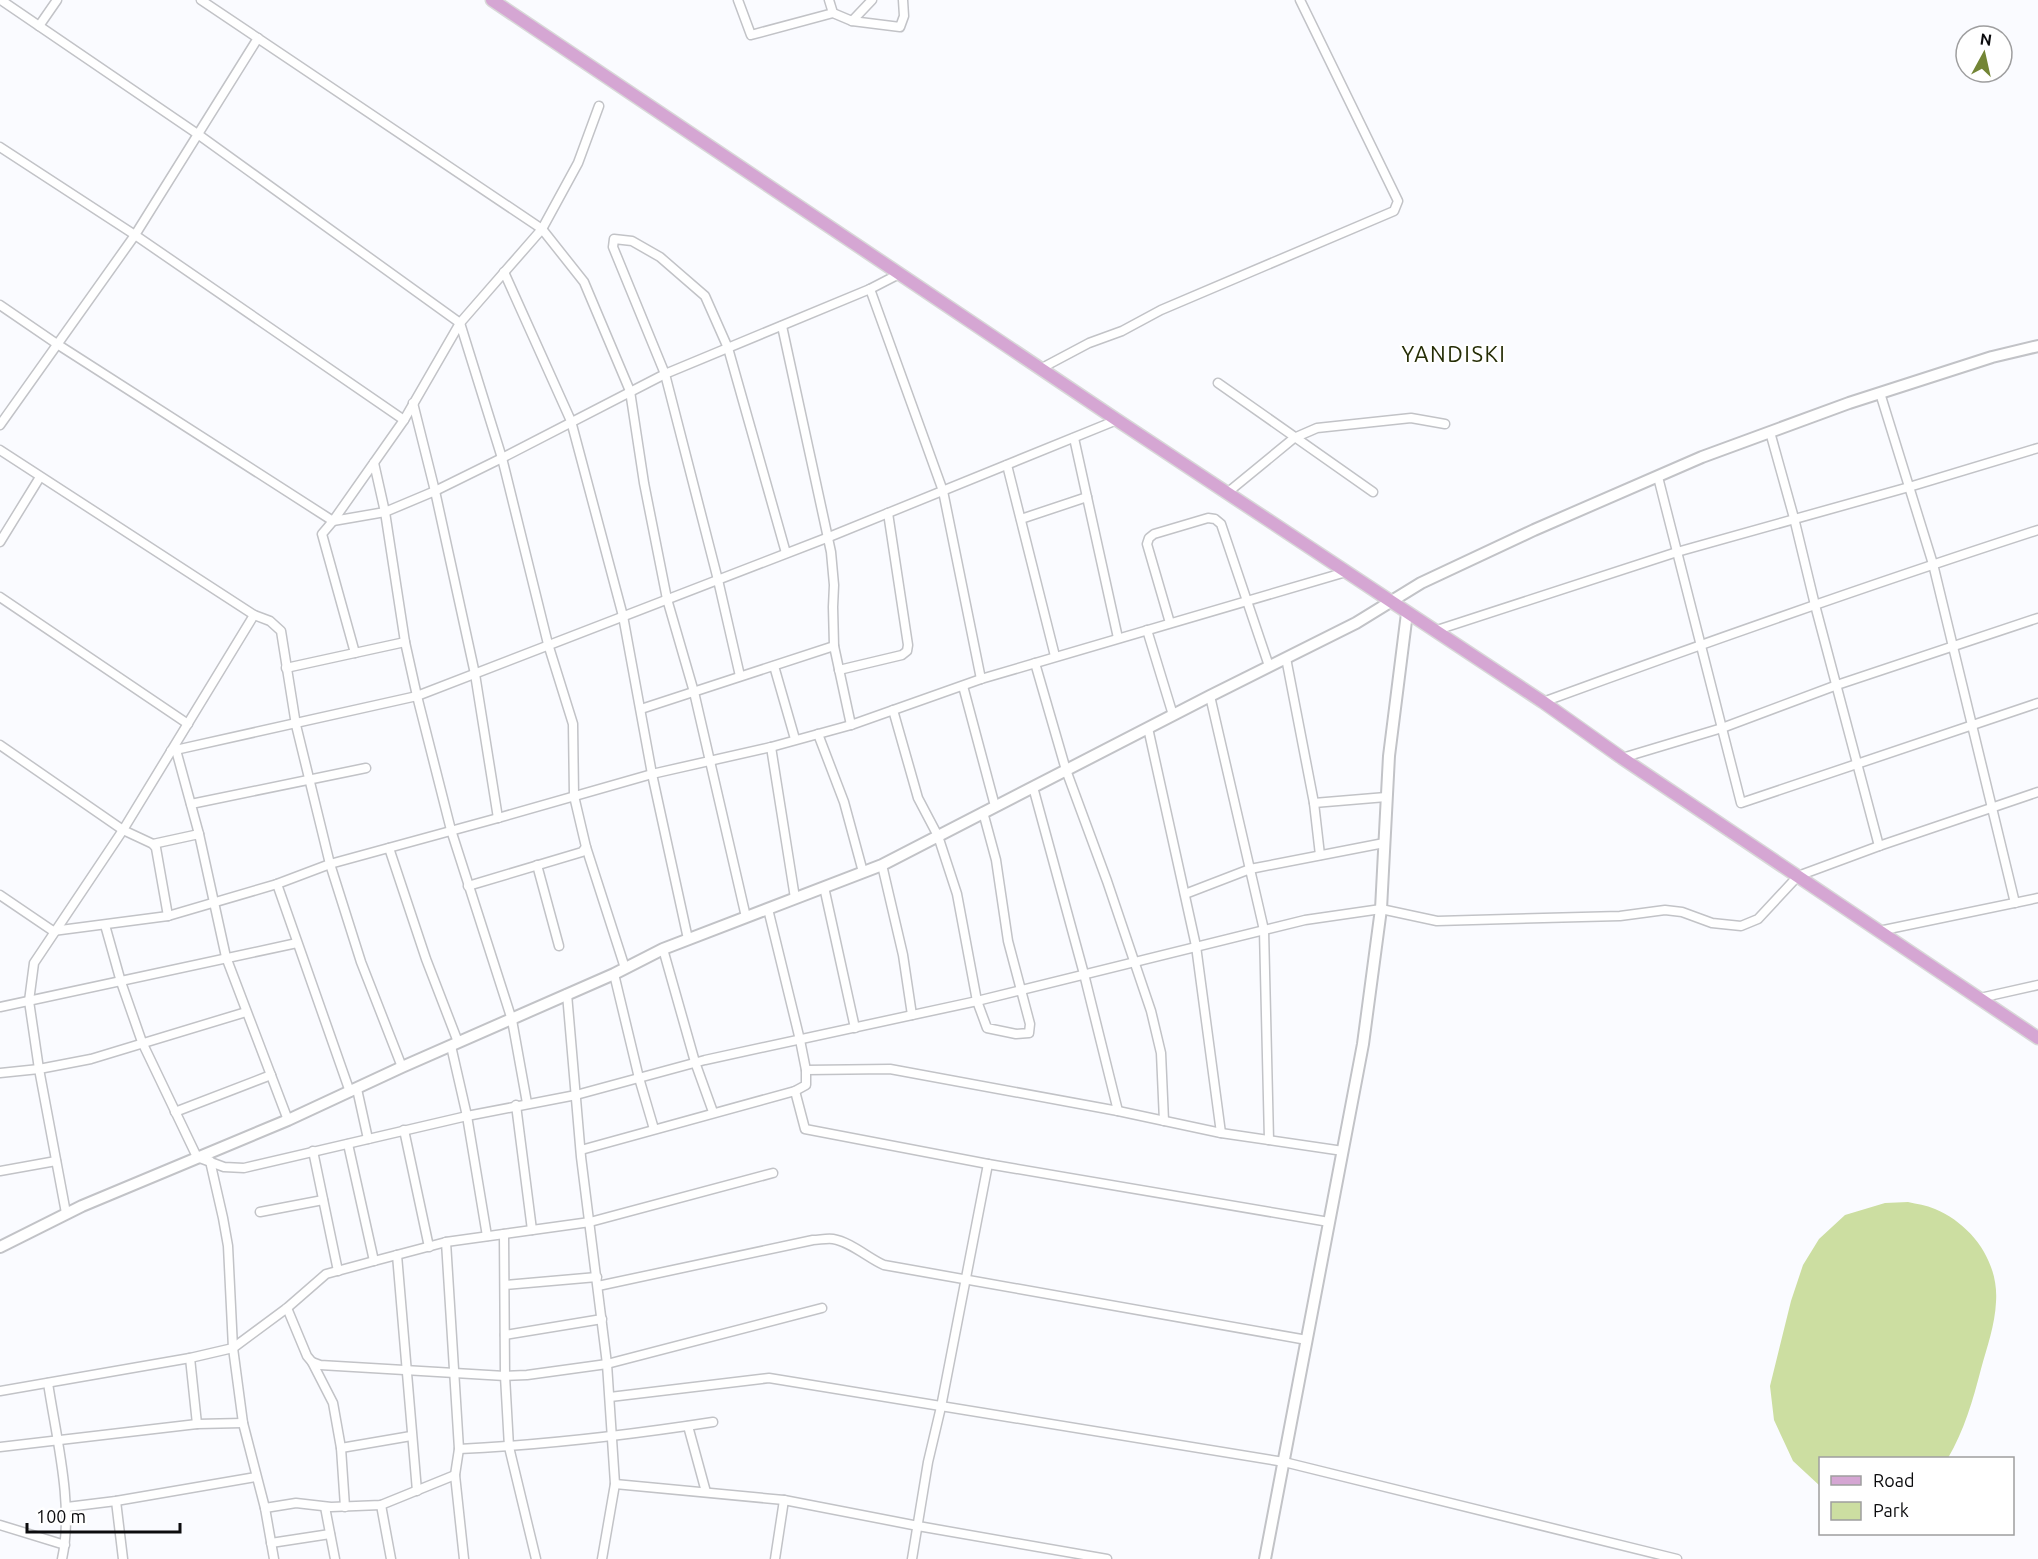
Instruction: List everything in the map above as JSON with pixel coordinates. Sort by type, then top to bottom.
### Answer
[{"type":"main road","points":[[493,0],[1040,369],[1543,702],[1622,758],[2038,1038]]},
{"type":"street","points":[[1,0],[199,135],[460,323],[502,458],[548,644],[573,724],[574,796],[586,848],[625,968]]},
{"type":"street","points":[[39,26],[57,0]]},
{"type":"street","points":[[201,0],[542,230],[584,282],[630,391],[644,483],[667,599],[694,692],[746,917]]},
{"type":"street","points":[[738,0],[751,35],[833,13],[852,21],[900,27],[904,16],[903,0]]},
{"type":"street","points":[[829,0],[833,13]]},
{"type":"street","points":[[852,21],[872,0]]},
{"type":"street","points":[[1040,369],[1089,343],[1122,331],[1161,310],[1394,211],[1398,201],[1300,0]]},
{"type":"street","points":[[0,425],[135,235],[258,38]]},
{"type":"street","points":[[355,653],[322,534],[404,420],[460,323],[542,230],[578,163],[599,106]]},
{"type":"street","points":[[0,147],[135,235],[404,420]]},
{"type":"street","points":[[740,676],[665,374],[613,247],[614,239],[632,241],[660,257],[705,296],[729,348],[786,553]]},
{"type":"street","points":[[504,272],[571,421],[623,616],[652,774],[688,939]]},
{"type":"street","points":[[0,304],[57,344],[333,521],[385,512],[435,491],[665,374],[870,289],[899,274]]},
{"type":"street","points":[[870,289],[944,491],[981,679]]},
{"type":"street","points":[[782,326],[829,537],[834,585],[834,646],[850,725]]},
{"type":"street","points":[[0,1247],[66,1213],[288,1120],[614,974],[663,949],[882,865],[1356,623],[1421,584],[1534,530],[1702,458],[1770,432],[1992,357],[2038,346]]},
{"type":"street","points":[[1218,383],[1293,438],[1373,492]]},
{"type":"street","points":[[1880,393],[1933,564],[2015,903]]},
{"type":"street","points":[[413,404],[435,491],[475,674],[498,818]]},
{"type":"street","points":[[1227,493],[1293,438],[1317,428],[1412,418],[1445,424]]},
{"type":"street","points":[[174,751],[417,696],[829,537],[1117,420]]},
{"type":"street","points":[[1770,432],[1879,846]]},
{"type":"street","points":[[1074,438],[1118,638]]},
{"type":"street","points":[[1434,631],[1677,552],[2038,448]]},
{"type":"street","points":[[0,450],[254,615],[270,621],[281,631],[296,725],[330,864],[361,962],[402,1067]]},
{"type":"street","points":[[374,463],[385,512],[405,642],[417,696],[451,830],[512,1020],[527,1103]]},
{"type":"street","points":[[1007,465],[1055,656]]},
{"type":"street","points":[[0,542],[40,477]]},
{"type":"street","points":[[1658,477],[1741,803],[2038,703]]},
{"type":"street","points":[[1021,519],[1087,497]]},
{"type":"street","points":[[839,670],[902,655],[907,651],[908,645],[888,513]]},
{"type":"street","points":[[1170,623],[1147,544],[1149,538],[1208,518],[1215,519],[1221,524],[1269,666]]},
{"type":"street","points":[[1543,702],[1701,644],[2038,530]]},
{"type":"street","points":[[0,894],[53,932],[168,916],[277,884],[330,864],[451,830],[652,774],[711,762],[850,725],[981,679],[1055,656],[1346,572]]},
{"type":"street","points":[[0,597],[188,724]]},
{"type":"street","points":[[1265,1559],[1363,1044],[1381,909],[1390,747],[1407,613]]},
{"type":"street","points":[[66,1213],[39,1069],[29,1001],[34,963],[174,751],[254,615]]},
{"type":"street","points":[[1622,758],[1722,728],[1837,685],[2038,618]]},
{"type":"street","points":[[1148,630],[1173,715]]},
{"type":"street","points":[[286,668],[405,642]]},
{"type":"street","points":[[641,709],[834,646]]},
{"type":"street","points":[[1286,658],[1314,803],[1320,855]]},
{"type":"street","points":[[1035,663],[1066,770],[1097,852],[1150,1011],[1161,1053],[1164,1121]]},
{"type":"street","points":[[774,666],[795,739]]},
{"type":"street","points":[[963,686],[995,806]]},
{"type":"street","points":[[1210,696],[1264,930],[1269,1140]]},
{"type":"street","points":[[893,710],[918,798],[938,836],[957,894],[977,1001],[987,1028],[1017,1034],[1029,1033],[1030,1024],[1008,941],[996,860],[983,812]]},
{"type":"street","points":[[1148,728],[1196,946],[1221,1133]]},
{"type":"street","points":[[818,734],[844,802],[863,872]]},
{"type":"street","points":[[0,745],[123,830],[153,844],[156,848],[168,916]]},
{"type":"street","points":[[771,747],[795,898]]},
{"type":"street","points":[[174,751],[199,834],[226,957],[288,1120]]},
{"type":"street","points":[[190,804],[366,768]]},
{"type":"street","points":[[1033,787],[1084,974],[1118,1111]]},
{"type":"street","points":[[105,925],[121,982],[142,1042],[197,1157],[224,1167],[244,1168],[516,1105],[576,1095],[695,1062],[977,1001],[1305,920],[1381,909],[1437,921],[1620,916],[1665,910],[1682,912],[1712,923],[1741,926],[1758,919],[1798,876],[2038,792]]},
{"type":"street","points":[[1314,803],[1386,797]]},
{"type":"street","points":[[153,844],[199,834]]},
{"type":"street","points":[[1185,894],[1250,869],[1384,843]]},
{"type":"street","points":[[389,848],[455,1044],[487,1236]]},
{"type":"street","points":[[468,886],[582,852],[586,848]]},
{"type":"street","points":[[537,865],[560,946]]},
{"type":"street","points":[[882,865],[903,955],[912,1015]]},
{"type":"street","points":[[277,884],[353,1090],[368,1139]]},
{"type":"street","points":[[824,887],[855,1028]]},
{"type":"street","points":[[1879,931],[2038,898]]},
{"type":"street","points":[[581,1150],[806,1085],[806,1070],[800,1040],[768,909]]},
{"type":"street","points":[[0,1007],[297,943]]},
{"type":"street","points":[[663,949],[695,1062],[712,1112]]},
{"type":"street","points":[[614,974],[654,1129]]},
{"type":"street","points":[[1980,998],[2038,985]]},
{"type":"street","points":[[567,994],[581,1150],[610,1397],[615,1484],[602,1559]]},
{"type":"street","points":[[0,1073],[39,1069],[91,1059],[246,1012]]},
{"type":"street","points":[[806,1070],[890,1069],[1118,1111],[1221,1133],[1343,1151]]},
{"type":"street","points":[[175,1112],[271,1076]]},
{"type":"street","points":[[795,1090],[805,1129],[988,1164],[1329,1222]]},
{"type":"street","points":[[516,1105],[532,1230]]},
{"type":"street","points":[[404,1130],[429,1247]]},
{"type":"street","points":[[348,1144],[374,1261]]},
{"type":"street","points":[[313,1151],[338,1271]]},
{"type":"street","points":[[0,1171],[56,1161]]},
{"type":"street","points":[[210,1161],[228,1246],[233,1348],[243,1423],[265,1508],[274,1559]]},
{"type":"street","points":[[912,1559],[928,1462],[941,1407],[988,1164]]},
{"type":"street","points":[[0,1391],[190,1358],[233,1348],[287,1308],[326,1274],[446,1242],[590,1222],[772,1173]]},
{"type":"street","points":[[260,1212],[323,1200]]},
{"type":"street","points":[[504,1234],[505,1376],[509,1447],[537,1559]]},
{"type":"street","points":[[598,1286],[813,1240],[833,1239],[852,1246],[868,1258],[884,1265],[1307,1340]]},
{"type":"street","points":[[446,1242],[459,1449],[455,1475],[464,1559]]},
{"type":"street","points":[[397,1255],[417,1491]]},
{"type":"street","points":[[505,1285],[597,1277]]},
{"type":"street","points":[[287,1308],[307,1356],[333,1403],[341,1448],[345,1507]]},
{"type":"street","points":[[312,1362],[320,1365],[455,1374],[527,1375],[607,1364],[822,1308]]},
{"type":"street","points":[[505,1335],[602,1319]]},
{"type":"street","points":[[190,1358],[197,1424]]},
{"type":"street","points":[[610,1397],[769,1378],[1284,1462],[1677,1559]]},
{"type":"street","points":[[48,1383],[67,1507],[62,1559]]},
{"type":"street","points":[[459,1449],[509,1447],[713,1422]]},
{"type":"street","points":[[0,1447],[197,1424],[243,1423]]},
{"type":"street","points":[[688,1426],[706,1492]]},
{"type":"street","points":[[341,1448],[411,1436]]},
{"type":"street","points":[[265,1508],[296,1503],[325,1507],[381,1505],[455,1475]]},
{"type":"street","points":[[67,1507],[256,1477]]},
{"type":"street","points":[[615,1484],[784,1500],[1107,1559]]},
{"type":"street","points":[[775,1559],[784,1500]]},
{"type":"street","points":[[116,1501],[123,1559]]},
{"type":"street","points":[[381,1505],[391,1559]]},
{"type":"street","points":[[325,1507],[335,1559]]},
{"type":"street","points":[[0,1525],[65,1545]]},
{"type":"street","points":[[271,1543],[330,1534]]},
{"type":"green space","points":[[1908,1202],[1935,1209],[1960,1224],[1971,1234],[1988,1259],[1993,1272],[1996,1287],[1994,1319],[1971,1404],[1959,1437],[1949,1457],[1819,1457],[1819,1485],[1793,1461],[1774,1420],[1770,1386],[1791,1301],[1803,1265],[1819,1239],[1845,1215],[1885,1203]]},
{"type":"district","name":"YANDISKI","points":[[1454,354]]}]
